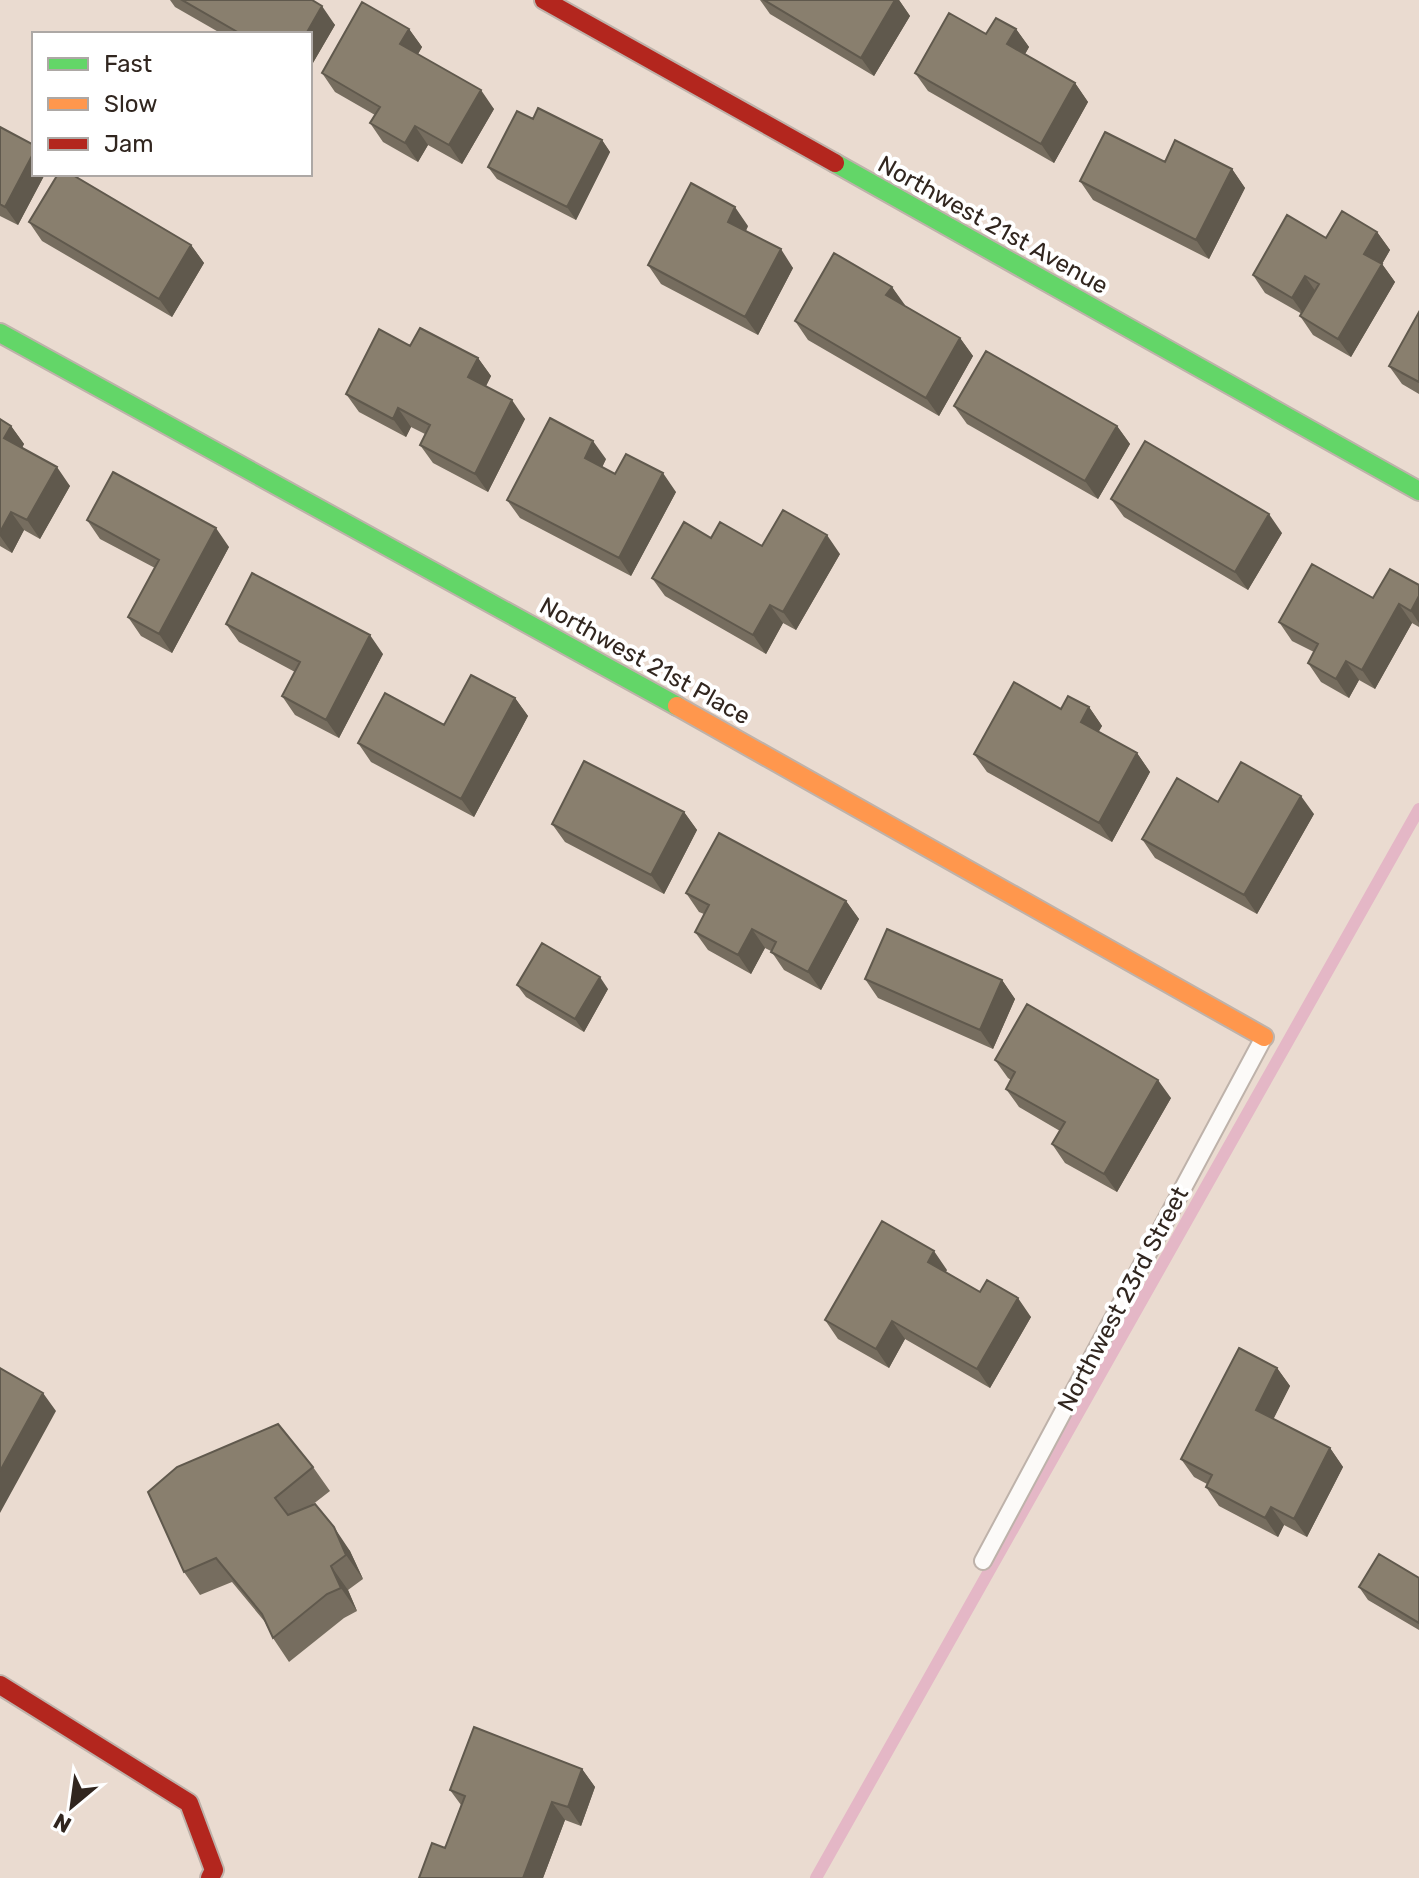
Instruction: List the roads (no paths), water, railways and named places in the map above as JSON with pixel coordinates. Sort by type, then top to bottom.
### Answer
[{"type":"street","name":"Northwest 21st Avenue","points":[[544,0],[1419,491]]},
{"type":"street","name":"Northwest 21st Place","points":[[0,333],[714,726],[1264,1037]]},
{"type":"street","points":[[0,1685],[189,1803],[214,1870],[210,1878]]},
{"type":"lane","name":"Northwest 23rd Street","points":[[983,1561],[1264,1037]]},
{"type":"waterway","points":[[816,1878],[1419,809]]}]
